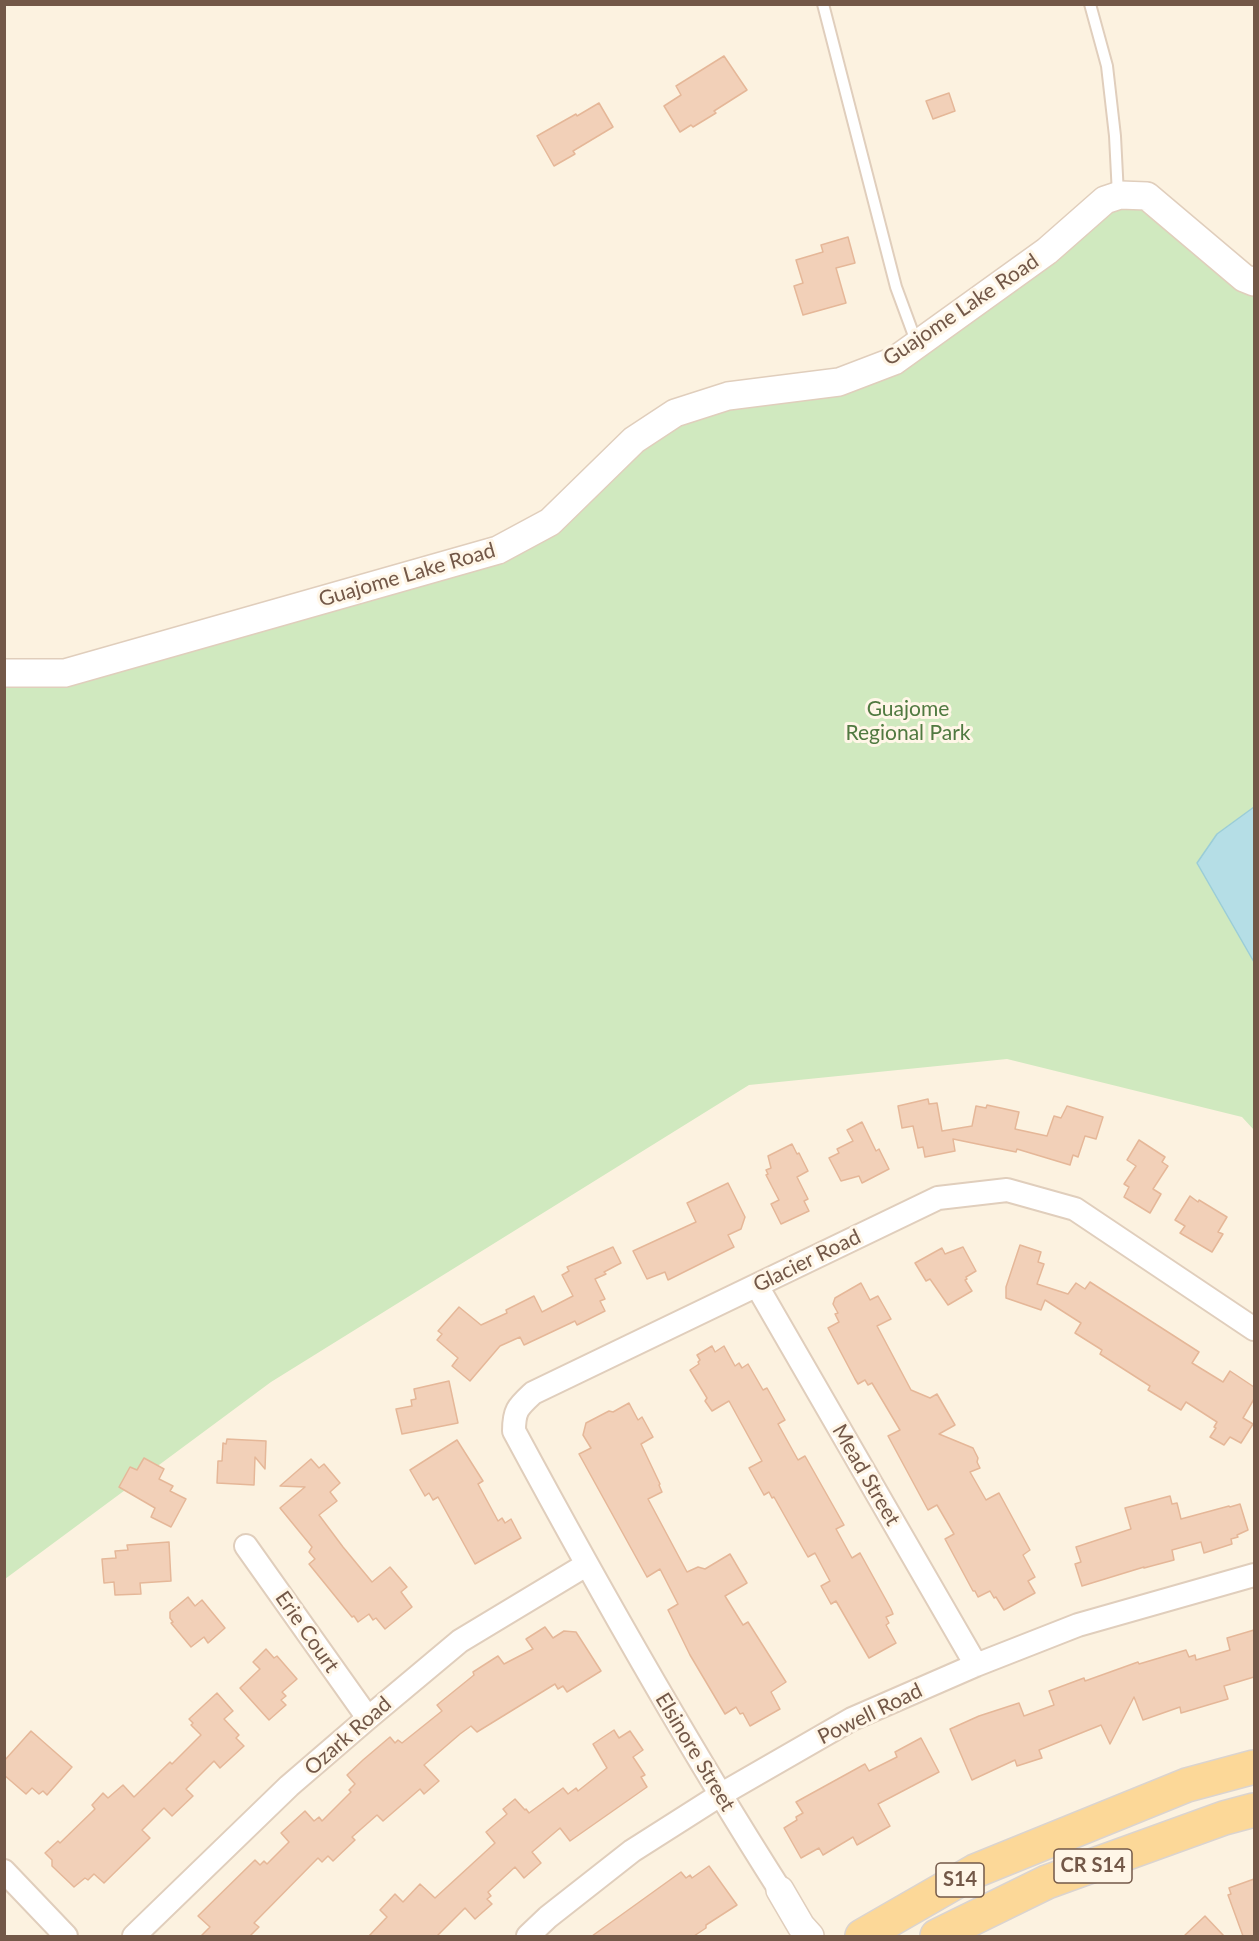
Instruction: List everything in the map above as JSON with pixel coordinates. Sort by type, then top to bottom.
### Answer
[{"type":"main road","name":"S14","points":[[862,1936],[975,1871],[1187,1785],[1254,1767]]},
{"type":"main road","name":"CR S14","points":[[937,1936],[1047,1882],[1224,1818],[1254,1810]]},
{"type":"street","name":"Guajome Lake Road","points":[[4,673],[66,673],[498,550],[550,522],[634,440],[675,413],[728,396],[839,382],[894,361],[1047,251],[1105,200],[1118,195]]},
{"type":"street","points":[[1118,195],[1147,196],[1244,278],[1254,282]]},
{"type":"street","name":"Glacier Road","points":[[586,1565],[514,1431],[514,1417],[517,1408],[533,1393],[938,1198],[1007,1190],[1075,1209],[1254,1329]]},
{"type":"street","name":"Mead Street","points":[[757,1286],[976,1665]]},
{"type":"street","name":"Erie Court","points":[[246,1546],[368,1718]]},
{"type":"street","name":"Ozark Road","points":[[134,1936],[289,1786],[460,1641],[586,1565]]},
{"type":"street","name":"Elsinore Street","points":[[586,1565],[720,1796],[801,1926],[810,1936]]},
{"type":"street","name":"Powell Road","points":[[528,1936],[548,1917],[632,1851],[720,1796],[852,1719],[976,1665],[1078,1625],[1254,1575]]},
{"type":"street","points":[[4,1871],[66,1936]]},
{"type":"lane","points":[[824,4],[896,287],[917,344]]},
{"type":"lane","points":[[1090,4],[1107,66],[1115,136],[1118,195]]},
{"type":"green space","name":"Guajome Regional Park","points":[[1127,194],[1254,285],[1254,1130],[1242,1117],[1007,1059],[749,1085],[271,1382],[5,1579],[4,673],[15,675],[497,552],[658,422],[848,380]]},
{"type":"water","points":[[1254,807],[1254,962],[1197,863],[1217,834]]},
{"type":"building","points":[[724,56],[747,90],[714,111],[716,113],[680,132],[664,106],[681,95],[676,86]]},
{"type":"building","points":[[949,93],[955,111],[933,119],[926,101]]},
{"type":"building","points":[[599,103],[613,127],[573,151],[575,154],[554,166],[537,136]]},
{"type":"building","points":[[848,237],[855,263],[836,268],[846,303],[803,315],[794,286],[803,283],[796,260],[823,252],[821,245]]},
{"type":"building","points":[[928,1099],[929,1104],[937,1103],[942,1131],[972,1126],[976,1106],[986,1108],[987,1105],[1019,1112],[1015,1129],[1047,1136],[1054,1116],[1061,1118],[1067,1106],[1103,1117],[1096,1139],[1085,1136],[1078,1157],[1073,1155],[1070,1165],[1017,1149],[1016,1152],[953,1139],[955,1151],[925,1157],[923,1147],[918,1148],[913,1126],[902,1128],[898,1106]]},
{"type":"building","points":[[862,1122],[876,1151],[879,1149],[889,1169],[862,1183],[859,1176],[841,1181],[829,1158],[839,1153],[837,1149],[853,1141],[847,1130]]},
{"type":"building","points":[[1139,1140],[1165,1157],[1162,1162],[1168,1166],[1153,1189],[1161,1194],[1150,1213],[1124,1197],[1129,1187],[1124,1184],[1136,1166],[1127,1160]]},
{"type":"building","points":[[792,1144],[808,1171],[797,1177],[808,1199],[804,1201],[809,1211],[781,1224],[771,1204],[779,1200],[766,1175],[768,1174],[766,1170],[771,1168],[768,1156]]},
{"type":"building","points":[[728,1183],[745,1217],[741,1229],[728,1235],[734,1247],[668,1280],[665,1272],[647,1279],[633,1251],[696,1222],[687,1203]]},
{"type":"building","points":[[1190,1196],[1227,1217],[1218,1232],[1223,1234],[1212,1252],[1180,1233],[1185,1226],[1175,1220]]},
{"type":"building","points":[[1020,1245],[1041,1252],[1038,1262],[1044,1264],[1037,1284],[1068,1294],[1076,1283],[1085,1289],[1090,1282],[1199,1352],[1192,1363],[1223,1382],[1230,1371],[1254,1387],[1254,1399],[1243,1418],[1253,1424],[1241,1443],[1230,1437],[1224,1445],[1210,1437],[1217,1422],[1186,1402],[1181,1410],[1148,1390],[1150,1386],[1100,1354],[1102,1350],[1075,1333],[1081,1323],[1045,1300],[1041,1310],[1006,1298],[1006,1287]]},
{"type":"building","points":[[613,1247],[621,1263],[595,1279],[605,1299],[600,1301],[605,1311],[577,1325],[575,1321],[524,1345],[520,1337],[500,1346],[470,1381],[452,1366],[458,1358],[437,1340],[442,1334],[438,1331],[459,1307],[481,1325],[507,1313],[506,1310],[534,1296],[542,1312],[573,1296],[562,1275],[569,1271],[567,1267]]},
{"type":"building","points":[[963,1247],[976,1271],[965,1280],[972,1291],[948,1305],[930,1279],[926,1281],[915,1263],[942,1248],[945,1254]]},
{"type":"building","points":[[861,1283],[870,1300],[878,1296],[891,1319],[877,1326],[911,1390],[930,1398],[937,1394],[955,1425],[939,1434],[973,1448],[980,1468],[970,1472],[986,1500],[999,1493],[1030,1550],[1023,1555],[1035,1577],[1028,1581],[1035,1593],[1004,1610],[990,1591],[978,1597],[973,1591],[945,1539],[954,1534],[937,1505],[928,1510],[888,1436],[900,1430],[872,1383],[868,1385],[865,1380],[858,1384],[828,1328],[839,1322],[835,1314],[838,1313],[833,1304],[835,1298]]},
{"type":"building","points":[[712,1346],[715,1352],[724,1346],[735,1366],[739,1363],[742,1368],[748,1364],[763,1390],[767,1388],[785,1420],[778,1424],[798,1460],[805,1456],[844,1525],[836,1529],[852,1558],[860,1553],[891,1609],[893,1614],[886,1617],[889,1623],[886,1625],[896,1643],[869,1658],[836,1601],[831,1604],[821,1586],[830,1581],[815,1553],[808,1557],[774,1497],[772,1498],[769,1492],[764,1495],[749,1468],[762,1461],[729,1401],[712,1411],[705,1401],[707,1398],[690,1370],[699,1364],[700,1360],[697,1355]]},
{"type":"building","points":[[449,1381],[458,1423],[402,1434],[396,1409],[412,1406],[411,1400],[416,1399],[414,1389]]},
{"type":"building","points":[[629,1403],[638,1420],[642,1417],[653,1437],[641,1444],[662,1492],[648,1499],[687,1572],[698,1567],[705,1569],[730,1554],[747,1583],[725,1596],[743,1625],[748,1622],[786,1682],[771,1692],[780,1709],[750,1726],[743,1713],[740,1714],[736,1707],[725,1714],[690,1655],[668,1610],[678,1604],[660,1569],[647,1577],[579,1454],[591,1448],[583,1435],[586,1423]]},
{"type":"building","points":[[227,1439],[266,1441],[265,1469],[255,1457],[254,1485],[217,1483],[218,1461],[222,1461],[223,1443],[226,1444]]},
{"type":"building","points":[[457,1440],[483,1481],[478,1484],[498,1521],[502,1518],[505,1523],[511,1519],[521,1538],[475,1564],[438,1497],[433,1500],[429,1493],[425,1496],[410,1470]]},
{"type":"building","points":[[144,1458],[164,1469],[159,1479],[173,1486],[170,1491],[186,1499],[171,1527],[151,1517],[155,1508],[119,1487],[130,1467],[137,1470]]},
{"type":"building","points":[[311,1459],[319,1468],[324,1464],[340,1483],[330,1492],[337,1501],[319,1515],[343,1547],[372,1582],[390,1567],[407,1587],[401,1592],[412,1607],[385,1629],[376,1618],[373,1620],[369,1614],[358,1622],[354,1616],[352,1617],[309,1564],[315,1559],[309,1552],[312,1547],[280,1508],[305,1487],[280,1486]]},
{"type":"building","points":[[1170,1496],[1172,1504],[1177,1503],[1181,1519],[1240,1504],[1248,1530],[1231,1539],[1232,1544],[1204,1553],[1201,1542],[1172,1550],[1174,1560],[1082,1586],[1075,1564],[1081,1562],[1076,1547],[1131,1529],[1125,1508]]},
{"type":"building","points":[[169,1542],[171,1581],[140,1583],[141,1594],[115,1595],[114,1582],[104,1583],[102,1559],[116,1558],[115,1551],[128,1550],[127,1545]]},
{"type":"building","points":[[188,1597],[195,1606],[202,1600],[225,1628],[208,1643],[204,1637],[191,1647],[171,1623],[173,1622],[170,1612]]},
{"type":"building","points":[[545,1627],[553,1638],[564,1631],[576,1632],[601,1671],[567,1692],[563,1686],[558,1689],[555,1684],[477,1732],[471,1726],[460,1734],[424,1765],[439,1781],[424,1794],[420,1789],[383,1821],[377,1815],[352,1837],[355,1840],[333,1861],[328,1856],[322,1862],[318,1858],[254,1923],[259,1927],[250,1936],[201,1936],[210,1927],[198,1916],[255,1860],[260,1865],[264,1861],[267,1864],[289,1842],[281,1833],[305,1811],[314,1821],[319,1817],[322,1821],[351,1792],[349,1790],[355,1784],[347,1775],[363,1760],[390,1737],[395,1743],[398,1740],[402,1743],[442,1711],[437,1705],[474,1675],[473,1672],[498,1656],[504,1664],[533,1649],[526,1639]]},
{"type":"building","points":[[1254,1630],[1254,1677],[1224,1686],[1228,1699],[1181,1713],[1180,1707],[1143,1720],[1134,1697],[1110,1744],[1101,1725],[1039,1750],[1042,1758],[1017,1766],[1015,1760],[972,1780],[950,1729],[979,1716],[1019,1703],[1024,1716],[1054,1705],[1049,1691],[1138,1662],[1139,1664],[1186,1650],[1189,1657],[1195,1655],[1196,1660],[1230,1650],[1227,1638]]},
{"type":"building","points":[[266,1649],[274,1658],[277,1656],[297,1679],[282,1692],[286,1696],[281,1700],[286,1705],[269,1720],[240,1688],[260,1669],[253,1662]]},
{"type":"building","points":[[217,1693],[233,1711],[224,1719],[239,1735],[236,1738],[244,1746],[220,1768],[214,1761],[186,1789],[193,1796],[172,1816],[164,1808],[142,1830],[150,1838],[104,1883],[94,1874],[74,1887],[52,1866],[52,1860],[45,1853],[58,1841],[60,1843],[95,1809],[92,1805],[103,1793],[108,1798],[123,1785],[134,1797],[170,1762],[172,1764],[201,1735],[191,1725],[193,1723],[189,1719]]},
{"type":"building","points":[[614,1730],[619,1738],[630,1731],[643,1750],[633,1757],[645,1775],[641,1777],[647,1787],[570,1841],[560,1828],[532,1852],[541,1863],[524,1878],[515,1867],[488,1892],[491,1896],[487,1899],[492,1904],[475,1919],[465,1908],[437,1936],[369,1936],[387,1917],[380,1910],[395,1894],[403,1902],[420,1884],[435,1898],[495,1843],[486,1832],[507,1814],[503,1809],[515,1799],[529,1813],[563,1788],[568,1794],[576,1788],[578,1791],[607,1768],[593,1744]]},
{"type":"building","points":[[31,1731],[72,1767],[47,1795],[43,1791],[39,1794],[32,1788],[26,1794],[4,1775],[4,1761]]},
{"type":"building","points":[[921,1738],[939,1772],[878,1804],[890,1826],[857,1845],[853,1837],[823,1855],[819,1848],[801,1858],[784,1828],[803,1813],[796,1802],[865,1764],[869,1771],[897,1757],[895,1752]]},
{"type":"building","points":[[709,1866],[737,1905],[706,1925],[706,1928],[694,1936],[592,1936],[681,1872],[686,1878],[690,1875],[692,1878]]},
{"type":"building","points":[[1254,1879],[1254,1936],[1243,1936],[1228,1895],[1231,1894],[1229,1888]]},
{"type":"building","points":[[1205,1916],[1224,1936],[1184,1936]]}]
